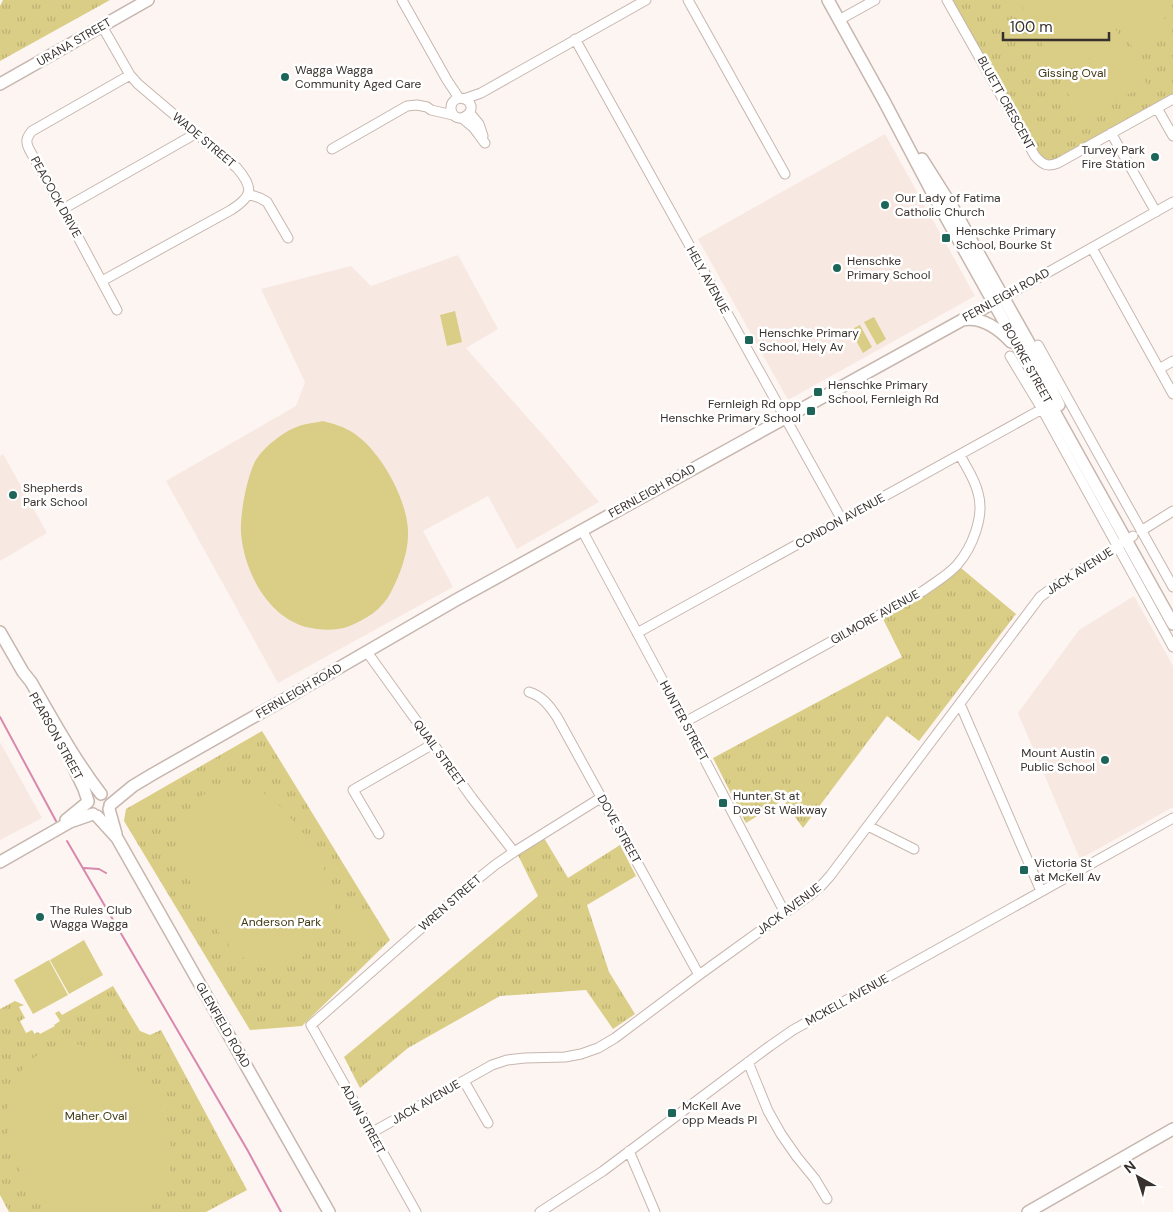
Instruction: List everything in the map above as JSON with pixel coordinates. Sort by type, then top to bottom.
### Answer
[{"type":"main road","name":"URANA STREET","points":[[0,84],[148,0]]},
{"type":"main road","name":"BOURKE STREET","points":[[828,0],[884,101],[918,168],[998,300],[1029,343],[1043,375],[1064,404],[1129,539],[1173,624]]},
{"type":"main road","name":"BOURKE STREET","points":[[998,300],[1035,376],[1129,539],[1173,608]]},
{"type":"main road","name":"FERNLEIGH ROAD","points":[[106,801],[582,530],[998,300]]},
{"type":"main road","points":[[959,321],[980,321],[992,325],[999,330],[1016,348],[1035,376]]},
{"type":"main road","name":"PEARSON STREET","points":[[0,632],[80,779],[88,802]]},
{"type":"main road","name":"PEARSON STREET","points":[[22,672],[31,682],[81,767],[106,801]]},
{"type":"main road","points":[[0,853],[62,823],[93,796],[106,801],[104,814],[70,822],[0,862]]},
{"type":"main road","name":"GLENFIELD ROAD","points":[[106,801],[117,838],[329,1212]]},
{"type":"main road","points":[[88,802],[88,809],[95,815]]},
{"type":"main road","name":"GLENFIELD ROAD","points":[[95,815],[117,838]]},
{"type":"main road","points":[[1028,1212],[1173,1129]]},
{"type":"street","points":[[402,0],[460,107]]},
{"type":"street","points":[[332,149],[407,106],[417,105],[431,110],[460,107],[481,93],[646,0]]},
{"type":"street","points":[[688,0],[785,174]]},
{"type":"street","points":[[839,20],[875,0]]},
{"type":"street","name":"BLUETT CRESCENT","points":[[947,0],[1035,156],[1046,165],[1058,163],[1173,99]]},
{"type":"street","name":"WADE STREET","points":[[102,26],[130,75],[143,90],[237,168],[248,182],[248,194]]},
{"type":"street","name":"HELY AVENUE","points":[[575,39],[842,520]]},
{"type":"street","name":"PEACOCK DRIVE","points":[[117,310],[26,141],[32,131],[130,75]]},
{"type":"street","points":[[1157,108],[1173,136]]},
{"type":"street","points":[[1112,133],[1156,212]]},
{"type":"street","points":[[63,209],[195,134]]},
{"type":"street","points":[[102,281],[231,210],[242,203],[248,194],[267,202],[288,238]]},
{"type":"street","name":"FERNLEIGH ROAD","points":[[998,300],[1173,202]]},
{"type":"street","points":[[1092,248],[1173,394]]},
{"type":"street","name":"BOURKE STREET","points":[[1038,345],[1064,404]]},
{"type":"street","name":"BOURKE STREET","points":[[1010,356],[1042,409],[1129,539],[1173,587]]},
{"type":"street","points":[[1159,369],[1173,361]]},
{"type":"street","name":"CONDON AVENUE","points":[[638,632],[1042,409]]},
{"type":"street","name":"GILMORE AVENUE","points":[[685,722],[923,591],[957,565],[975,534],[980,506],[979,494],[960,454]]},
{"type":"street","name":"JACK AVENUE","points":[[372,1133],[492,1065],[507,1060],[565,1057],[598,1048],[615,1038],[821,886],[1040,597],[1173,511]]},
{"type":"street","name":"HUNTER STREET","points":[[582,530],[638,632],[784,913]]},
{"type":"street","name":"BOURKE STREET","points":[[1129,539],[1173,646]]},
{"type":"street","name":"QUAIL STREET","points":[[367,652],[432,744],[514,852]]},
{"type":"street","name":"DOVE STREET","points":[[529,692],[541,697],[552,709],[699,975]]},
{"type":"street","points":[[960,704],[1041,891]]},
{"type":"street","points":[[379,834],[353,790],[432,744]]},
{"type":"street","name":"WREN STREET","points":[[311,1025],[481,876],[514,852],[602,798]]},
{"type":"street","name":"MCKELL AVENUE","points":[[540,1212],[603,1172],[793,1030],[1173,818]]},
{"type":"street","points":[[868,826],[914,849]]},
{"type":"street","name":"ADJIN STREET","points":[[311,1025],[416,1212]]},
{"type":"street","points":[[748,1062],[768,1111],[781,1134],[815,1179],[826,1199]]},
{"type":"street","points":[[464,1081],[488,1123]]},
{"type":"street","points":[[630,1151],[655,1212]]},
{"type":"shaded area","name":"Henschke Primary School","points":[[885,134],[975,296],[788,400],[698,239]]},
{"type":"shaded area","points":[[458,255],[498,329],[466,348],[599,502],[517,549],[488,496],[423,531],[453,587],[278,683],[166,481],[296,406],[305,382],[261,289],[351,266],[371,286]]},
{"type":"shaded area","name":"Shepherds Park School","points":[[3,454],[47,533],[0,561],[0,456]]},
{"type":"shaded area","name":"Mount Austin Public School","points":[[1134,596],[1173,666],[1173,807],[1080,859],[1018,713],[1079,630]]},
{"type":"shaded area","points":[[0,742],[42,818],[0,840]]},
{"type":"green space","points":[[3,0],[110,0],[0,61],[0,6]]},
{"type":"green space","name":"Gissing Oval","points":[[947,0],[1173,0],[1173,99],[1058,163],[1040,162]]},
{"type":"green space","points":[[1019,0],[1100,0],[1122,41],[1058,75]]},
{"type":"green space","points":[[1108,0],[1155,0],[1171,31],[1134,51]]},
{"type":"green space","points":[[1127,47],[1147,84],[1082,119],[1062,83]]},
{"type":"green space","points":[[455,311],[462,342],[447,346],[440,315]]},
{"type":"green space","points":[[874,317],[886,339],[877,345],[864,322]]},
{"type":"green space","points":[[860,325],[872,347],[863,353],[850,330]]},
{"type":"green space","points":[[323,421],[355,434],[374,452],[398,491],[407,518],[408,531],[407,547],[401,571],[383,604],[372,614],[360,621],[347,627],[332,630],[306,627],[292,621],[269,602],[253,577],[247,562],[241,533],[241,517],[250,473],[260,455],[270,444],[288,431],[301,425]]},
{"type":"green space","points":[[961,568],[1016,614],[919,741],[887,716],[803,828],[783,800],[746,823],[713,758],[902,657],[883,619],[936,587]]},
{"type":"green space","name":"Anderson Park","points":[[262,731],[390,940],[302,1026],[250,1030],[124,821],[126,809]]},
{"type":"green space","points":[[237,784],[261,791],[281,807],[306,836],[328,876],[336,901],[333,918],[324,935],[293,964],[276,970],[259,967],[231,948],[217,930],[199,898],[185,872],[178,852],[178,832],[187,813],[199,797],[220,786]]},
{"type":"green space","points":[[544,838],[568,878],[620,845],[636,876],[587,905],[609,972],[635,1014],[613,1029],[586,990],[500,996],[408,1048],[360,1088],[344,1057],[538,896],[518,855]]},
{"type":"green space","points":[[358,905],[376,935],[359,944],[342,915]]},
{"type":"green space","points":[[84,940],[103,975],[69,994],[50,960]]},
{"type":"green space","points":[[49,960],[68,995],[33,1014],[14,980]]},
{"type":"green space","name":"Maher Oval","points":[[113,986],[140,1031],[150,1035],[161,1030],[247,1190],[206,1212],[9,1212],[0,1195],[0,1009],[15,1001],[24,1005],[19,1007],[25,1018],[20,1021],[26,1033],[32,1030],[34,1034],[38,1032],[40,1034],[60,1021],[55,1013],[59,1011],[62,1015]]},
{"type":"green space","points":[[75,1044],[108,1054],[130,1066],[147,1083],[163,1111],[171,1145],[168,1177],[160,1194],[141,1212],[70,1212],[58,1210],[45,1201],[30,1186],[14,1159],[7,1121],[8,1104],[12,1088],[19,1074],[28,1062],[41,1053],[57,1047]]},
{"type":"waterway","points":[[0,717],[56,821]]},
{"type":"waterway","points":[[67,841],[248,1151],[281,1212]]},
{"type":"waterway","points":[[84,868],[99,869],[106,873]]},
{"type":"place","name":"Wagga Wagga Community Aged Care","points":[[285,77]]},
{"type":"place","name":"Turvey Park Fire Station","points":[[1155,157]]},
{"type":"place","name":"Our Lady of Fatima Catholic Church","points":[[885,205]]},
{"type":"place","name":"Henschke Primary School, Bourke St","points":[[946,238]]},
{"type":"place","name":"Henschke Primary School","points":[[837,268]]},
{"type":"place","name":"Henschke Primary School, Hely Av","points":[[749,340]]},
{"type":"place","name":"Henschke Primary School, Fernleigh Rd","points":[[818,392]]},
{"type":"place","name":"Fernleigh Rd opp Henschke Primary School","points":[[811,411]]},
{"type":"place","name":"Shepherds Park School","points":[[13,495]]},
{"type":"place","name":"Mount Austin Public School","points":[[1105,760]]},
{"type":"place","name":"Hunter St at Dove St Walkway","points":[[723,803]]},
{"type":"place","name":"Victoria St at McKell Av","points":[[1024,870]]},
{"type":"place","name":"The Rules Club Wagga Wagga","points":[[40,917]]},
{"type":"place","name":"McKell Ave opp Meads Pl","points":[[672,1113]]}]
